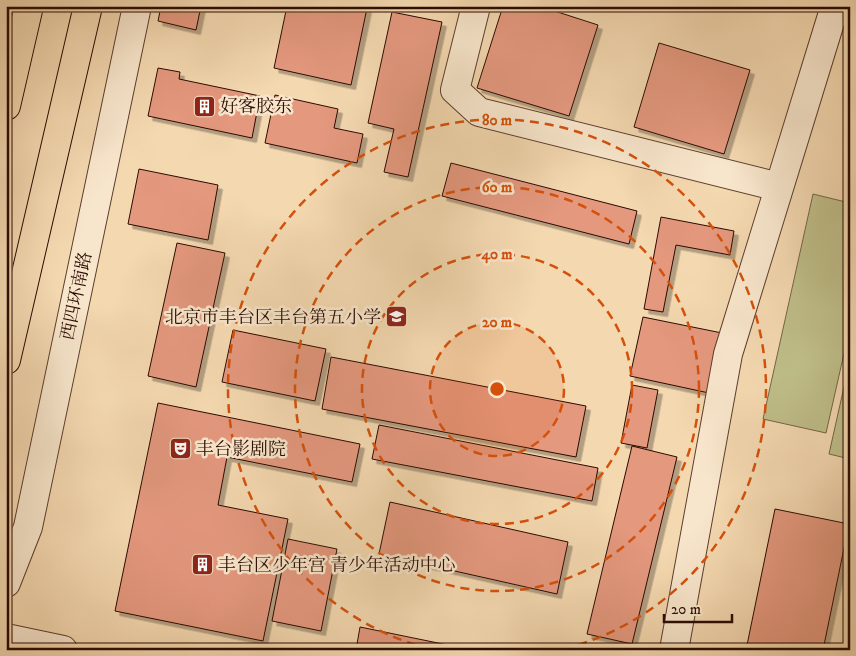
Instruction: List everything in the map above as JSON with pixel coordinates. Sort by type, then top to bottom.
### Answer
[{"type":"highway","points":[[6,106],[29,6]]},
{"type":"highway","points":[[6,360],[88,6]]},
{"type":"street","name":"西四环南路","points":[[6,583],[28,527],[136,6]]},
{"type":"street","points":[[476,6],[455,90],[479,112],[779,188]]},
{"type":"street","points":[[674,650],[728,354],[779,188],[837,23]]},
{"type":"street","points":[[6,638],[63,650]]},
{"type":"shaded area","points":[[813,194],[850,203],[850,327],[826,433],[763,419]]},
{"type":"shaded area","points":[[850,360],[850,459],[829,454]]},
{"type":"building","points":[[161,6],[201,6],[196,30],[158,21]]},
{"type":"building","points":[[287,6],[359,6],[367,8],[351,85],[274,68]]},
{"type":"building","points":[[503,6],[539,6],[598,25],[569,116],[477,88]]},
{"type":"building","points":[[392,12],[442,22],[408,177],[384,172],[394,129],[368,123]]},
{"type":"building","points":[[659,43],[750,70],[724,154],[634,127]]},
{"type":"building","name":"好客胶东","points":[[158,68],[180,72],[179,79],[260,96],[252,138],[148,116]]},
{"type":"building","points":[[275,95],[338,109],[334,128],[363,134],[357,163],[265,143]]},
{"type":"building","points":[[451,163],[637,211],[629,244],[442,196]]},
{"type":"building","points":[[139,169],[218,185],[208,240],[128,224]]},
{"type":"building","points":[[661,217],[734,231],[730,255],[676,245],[663,312],[644,309]]},
{"type":"building","points":[[177,243],[225,253],[196,387],[148,376]]},
{"type":"building","points":[[643,317],[722,333],[709,393],[630,376]]},
{"type":"building","points":[[233,330],[326,349],[315,401],[222,382]]},
{"type":"building","points":[[331,357],[586,406],[576,457],[322,409]]},
{"type":"building","points":[[632,385],[658,390],[647,448],[621,443]]},
{"type":"building","name":"丰台区少年宫 青少年活动中心","points":[[158,403],[360,444],[352,482],[227,457],[218,505],[288,519],[263,641],[115,611]]},
{"type":"building","points":[[379,425],[598,468],[592,501],[372,459]]},
{"type":"building","points":[[632,446],[677,457],[632,644],[587,634]]},
{"type":"building","points":[[390,502],[568,542],[557,594],[379,554]]},
{"type":"building","points":[[775,509],[849,524],[823,650],[746,650]]},
{"type":"building","points":[[288,539],[337,549],[321,631],[272,621]]},
{"type":"building","points":[[360,627],[472,650],[356,650]]},
{"type":"place","name":"好客胶东","points":[[204,106]]},
{"type":"place","name":"北京市丰台区丰台第五小学","points":[[397,317]]},
{"type":"place","name":"丰台影剧院","points":[[180,449]]},
{"type":"place","name":"丰台区少年宫 青少年活动中心","points":[[202,565]]}]
